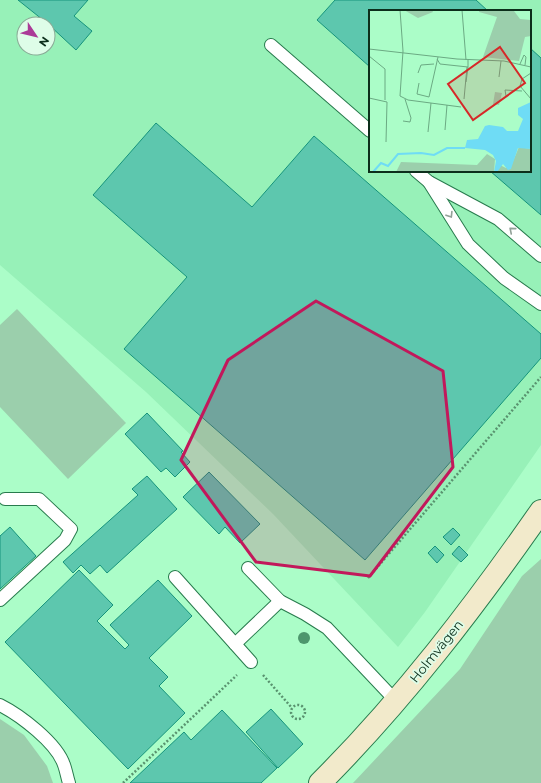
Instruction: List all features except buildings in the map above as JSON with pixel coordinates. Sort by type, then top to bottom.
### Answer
[{"type":"street","name":"Holmvägen","points":[[320,783],[361,741],[424,668],[484,591],[541,511]]},
{"type":"lane","points":[[271,45],[369,130]]},
{"type":"lane","points":[[417,172],[429,182],[498,219],[541,256]]},
{"type":"lane","points":[[429,182],[468,244],[504,278],[541,304]]},
{"type":"lane","points":[[0,600],[65,540],[71,529],[39,499],[5,499]]},
{"type":"lane","points":[[248,568],[280,601],[327,628],[395,700]]},
{"type":"lane","points":[[175,577],[251,662]]},
{"type":"lane","points":[[235,644],[280,601]]},
{"type":"lane","points":[[0,705],[13,712],[44,737],[64,763],[69,783]]},
{"type":"path","points":[[368,578],[541,377]]},
{"type":"path","points":[[123,783],[251,662],[292,708],[291,713],[293,717],[297,719],[304,716],[304,709],[301,706],[296,705],[292,708]]},
{"type":"highlighted area","points":[[316,301],[443,371],[453,467],[370,576],[256,562],[181,460],[228,360]]},
{"type":"shaded area","points":[[0,0],[541,0],[541,445],[425,612],[398,647],[273,514],[146,392],[0,265]]},
{"type":"shaded area","points":[[17,309],[126,423],[68,479],[0,407],[0,325]]},
{"type":"shaded area","points":[[541,559],[541,783],[353,783],[460,669],[522,576]]},
{"type":"shaded area","points":[[0,719],[24,735],[47,766],[53,783],[0,783]]}]
